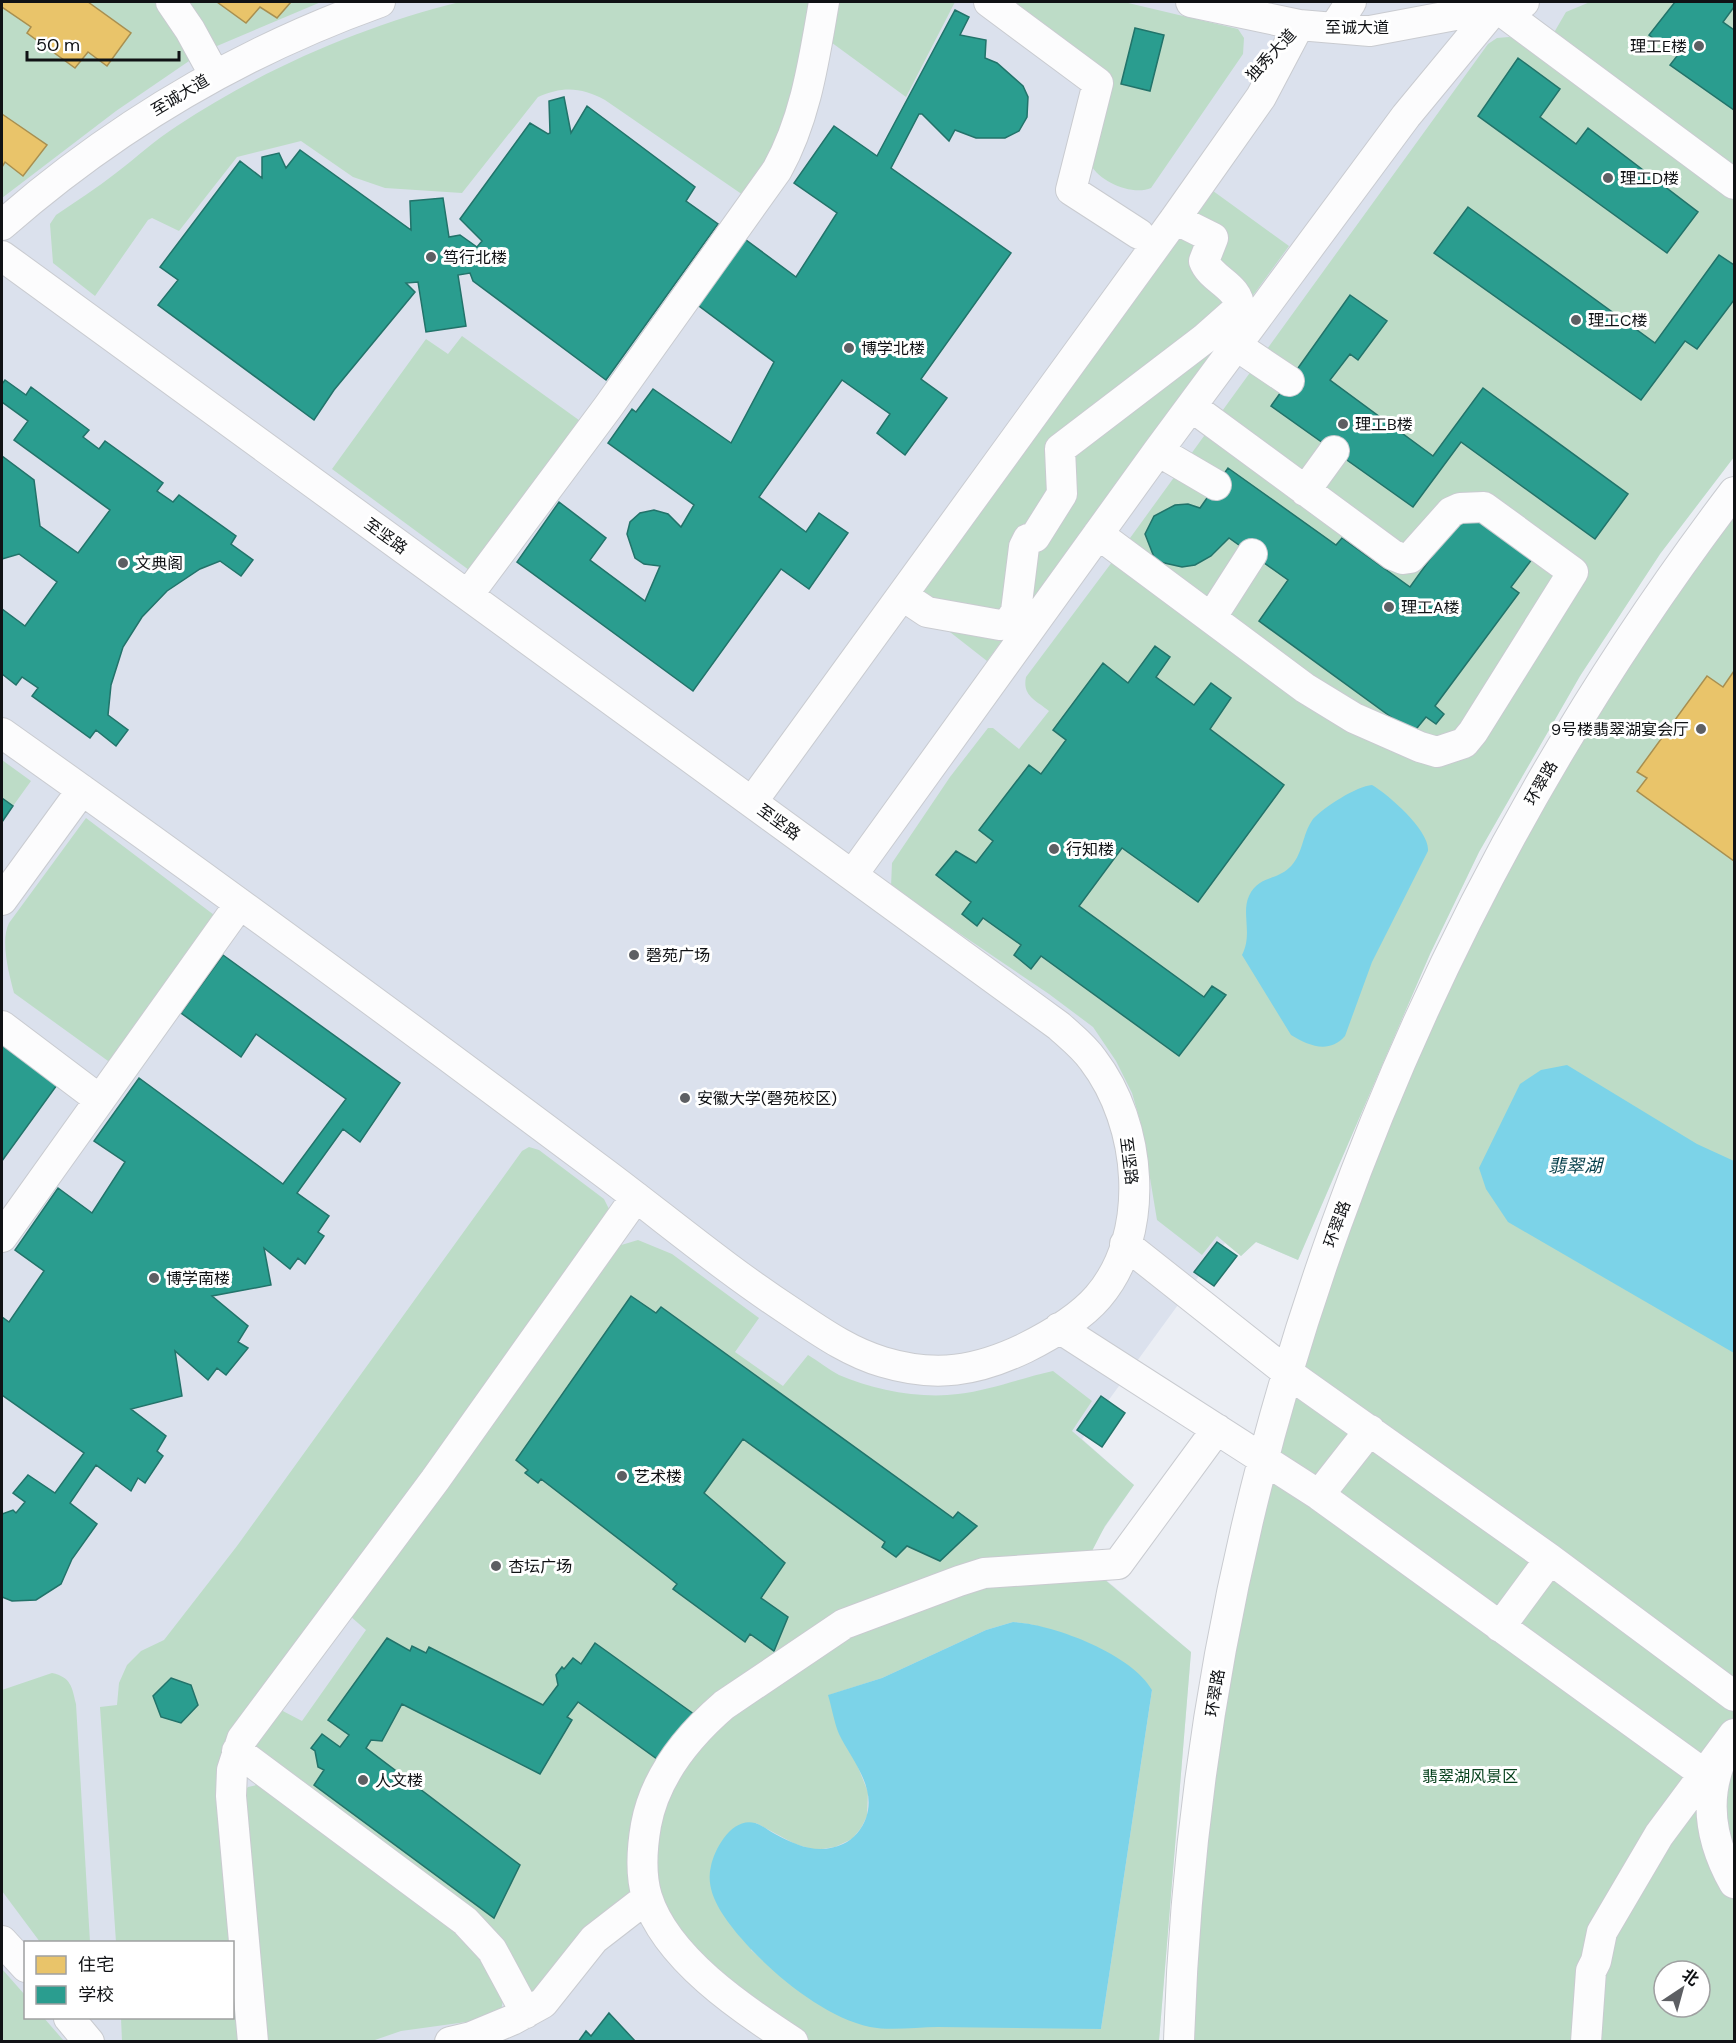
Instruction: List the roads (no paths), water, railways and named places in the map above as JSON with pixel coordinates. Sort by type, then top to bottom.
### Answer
[{"type":"street","points":[[171,2],[190,30],[214,74]]},
{"type":"street","name":"至诚大道","points":[[2,225],[56,177],[161,106],[214,74],[309,28],[380,2]]},
{"type":"street","points":[[468,595],[608,407],[777,170],[790,147],[802,113],[824,2]]},
{"type":"street","points":[[990,2],[1098,83],[1071,190],[1139,234]]},
{"type":"street","name":"至诚大道","points":[[1191,2],[1260,8],[1299,25],[1370,31],[1420,13],[1510,4]]},
{"type":"street","points":[[1334,28],[1351,2]]},
{"type":"street","points":[[853,874],[1158,451],[1406,117],[1510,4],[1734,184]]},
{"type":"street","points":[[752,802],[903,596],[1261,97],[1299,25]]},
{"type":"street","name":"独秀大道","points":[[1243,84],[1299,25]]},
{"type":"street","points":[[903,596],[927,612],[1000,625],[1009,623],[1016,611],[1024,547],[1028,539],[1035,537],[1062,494],[1060,449],[1204,339],[1239,308],[1236,294],[1207,269],[1204,261],[1213,238],[1175,219]]},
{"type":"street","name":"至坚路","points":[[2,256],[1059,1026],[1092,1059],[1114,1096],[1126,1135],[1134,1197],[1131,1230],[1115,1271],[1097,1298],[1080,1314],[1059,1328],[993,1363],[964,1370],[933,1371],[885,1363],[840,1346],[767,1297],[503,1096],[2,733]]},
{"type":"street","points":[[1237,346],[1288,381]]},
{"type":"street","points":[[1098,534],[1305,688],[1354,718],[1409,743],[1437,752],[1451,750],[1468,738],[1573,572],[1484,507],[1460,508],[1451,512],[1410,558],[1403,559],[1393,555],[1192,407]]},
{"type":"street","points":[[1158,451],[1216,485]]},
{"type":"street","points":[[1305,491],[1334,451]]},
{"type":"street","name":"环翠路","points":[[1179,2042],[1188,1898],[1202,1775],[1233,1590],[1264,1458],[1288,1373],[1355,1173],[1414,1030],[1469,915],[1578,720],[1646,613],[1734,492]]},
{"type":"street","points":[[1211,618],[1252,554]]},
{"type":"street","points":[[2,900],[82,790]]},
{"type":"street","points":[[2,1237],[239,905]]},
{"type":"street","points":[[2,1026],[100,1100]]},
{"type":"street","points":[[253,2042],[231,1797],[232,1770],[237,1751],[254,1721],[448,1461],[636,1197]]},
{"type":"street","points":[[1125,1244],[1288,1373],[1550,1558],[1734,1696]]},
{"type":"street","points":[[1059,1328],[1319,1495],[1704,1774]]},
{"type":"street","points":[[793,2042],[716,1988],[671,1939],[647,1898],[642,1863],[649,1809],[665,1774],[678,1753],[699,1727],[724,1705],[844,1624],[984,1573],[1118,1564],[1217,1429]]},
{"type":"street","points":[[1319,1495],[1370,1430]]},
{"type":"street","points":[[1500,1627],[1550,1558]]},
{"type":"street","points":[[1586,2042],[1591,1971],[1596,1961],[1602,1932],[1659,1835],[1732,1739]]},
{"type":"street","points":[[1732,1739],[1710,1795],[1711,1817],[1717,1846],[1734,1883]]},
{"type":"street","points":[[237,1751],[465,1921],[492,1950],[526,2013]]},
{"type":"street","points":[[450,2042],[471,2037],[526,2013],[543,2002],[594,1939],[647,1898]]},
{"type":"street","points":[[2,1941],[24,1965]]},
{"type":"street","points":[[70,2019],[89,2042]]},
{"type":"water","points":[[1372,785],[1398,805],[1416,824],[1427,843],[1428,851],[1372,962],[1345,1036],[1332,1045],[1312,1045],[1291,1035],[1242,955],[1247,939],[1247,903],[1257,885],[1284,872],[1294,863],[1309,825],[1318,814],[1350,793]]},
{"type":"water","name":"翡翠湖","points":[[1567,1065],[1697,1144],[1734,1161],[1734,1353],[1508,1222],[1486,1189],[1479,1168],[1520,1084],[1541,1070]]},
{"type":"water","points":[[1013,1622],[1049,1628],[1090,1643],[1127,1664],[1142,1677],[1152,1690],[1101,2029],[938,2027],[887,2029],[852,2022],[817,2004],[783,1979],[753,1951],[729,1923],[717,1905],[710,1886],[711,1866],[716,1851],[732,1829],[747,1822],[758,1824],[783,1838],[808,1848],[825,1849],[851,1839],[860,1830],[866,1818],[868,1795],[861,1774],[839,1734],[828,1695],[882,1678],[986,1630]]},
{"type":"place","name":"理工E楼","points":[[1699,46]]},
{"type":"place","name":"理工D楼","points":[[1608,178]]},
{"type":"place","name":"笃行北楼","points":[[431,257]]},
{"type":"place","name":"理工C楼","points":[[1576,320]]},
{"type":"place","name":"博学北楼","points":[[849,348]]},
{"type":"place","name":"理工B楼","points":[[1343,424]]},
{"type":"place","name":"文典阁","points":[[123,563]]},
{"type":"place","name":"理工A楼","points":[[1389,607]]},
{"type":"place","name":"9号楼翡翠湖宴会厅","points":[[1701,729]]},
{"type":"place","name":"行知楼","points":[[1054,849]]},
{"type":"place","name":"磬苑广场","points":[[634,955]]},
{"type":"place","name":"安徽大学(磬苑校区)","points":[[685,1098]]},
{"type":"place","name":"博学南楼","points":[[154,1278]]},
{"type":"place","name":"艺术楼","points":[[622,1476]]},
{"type":"place","name":"杏坛广场","points":[[496,1566]]},
{"type":"place","name":"人文楼","points":[[363,1780]]},
{"type":"park label","name":"翡翠湖风景区","points":[[1470,1776]]}]
